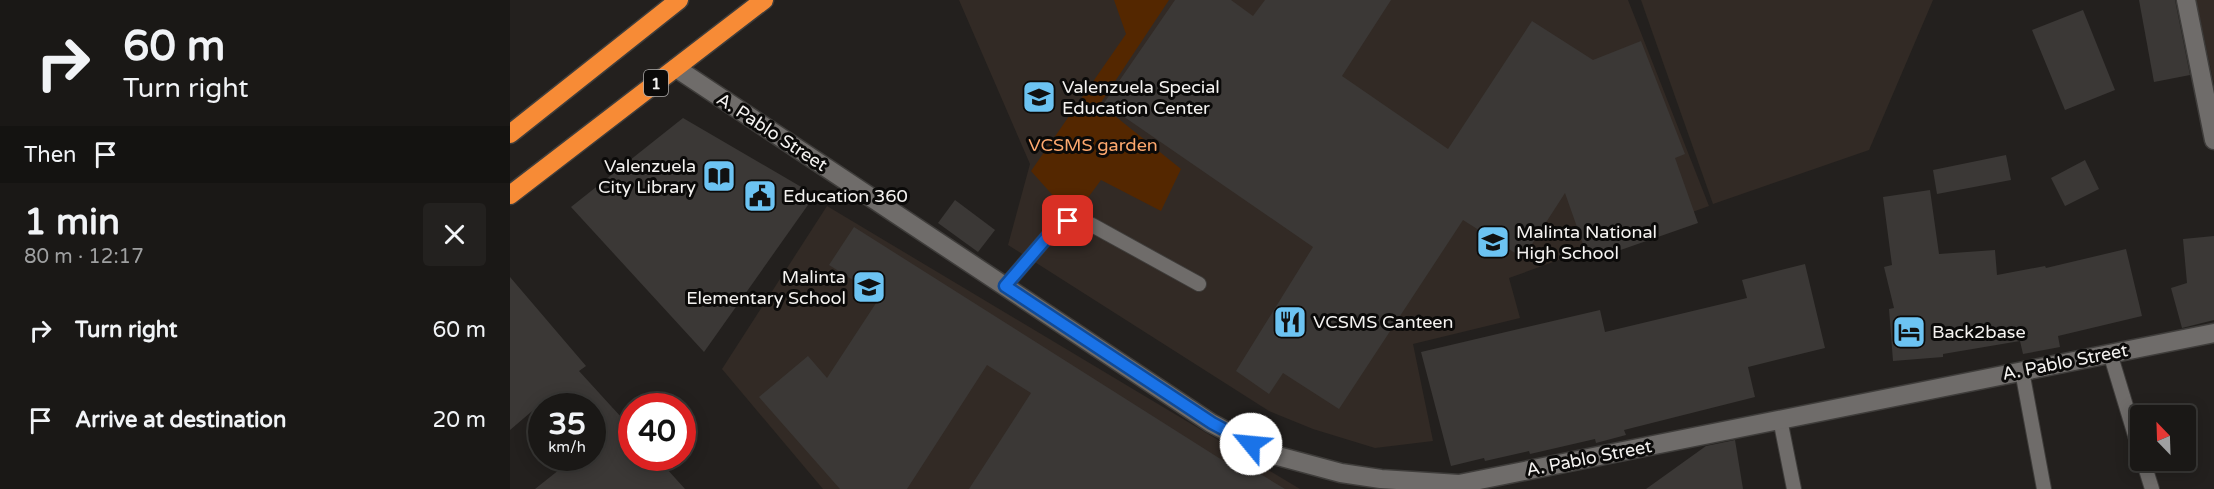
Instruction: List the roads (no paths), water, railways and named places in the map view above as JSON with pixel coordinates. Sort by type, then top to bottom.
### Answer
[{"type":"highway","points":[[513,131],[679,0]]},
{"type":"highway","name":"1","points":[[510,195],[546,165],[765,0]]},
{"type":"street","points":[[2186,0],[2214,140]]},
{"type":"street","name":"A. Pablo Street","points":[[676,68],[1212,423],[1270,454],[1341,473],[1459,486],[1780,419],[2214,333]]},
{"type":"lane","points":[[1005,286],[1055,228],[1068,221],[1092,225],[1199,284]]},
{"type":"lane","points":[[2110,353],[2130,419]]},
{"type":"lane","points":[[2022,370],[2044,489]]},
{"type":"lane","points":[[1780,419],[1794,489]]},
{"type":"lane","points":[[2146,471],[2152,489]]},
{"type":"place","name":"Valenzuela Special Education Center","points":[[1039,97]]},
{"type":"place","name":"Valenzuela City Library","points":[[719,176]]},
{"type":"place","name":"Education 360","points":[[760,196]]},
{"type":"place","name":"Malinta National High School","points":[[1493,242]]},
{"type":"place","name":"Malinta Elementary School","points":[[869,287]]},
{"type":"place","name":"VCSMS Canteen","points":[[1290,322]]},
{"type":"place","name":"Back2base","points":[[1909,332]]},
{"type":"park label","name":"VCSMS garden","points":[[1093,145]]}]
